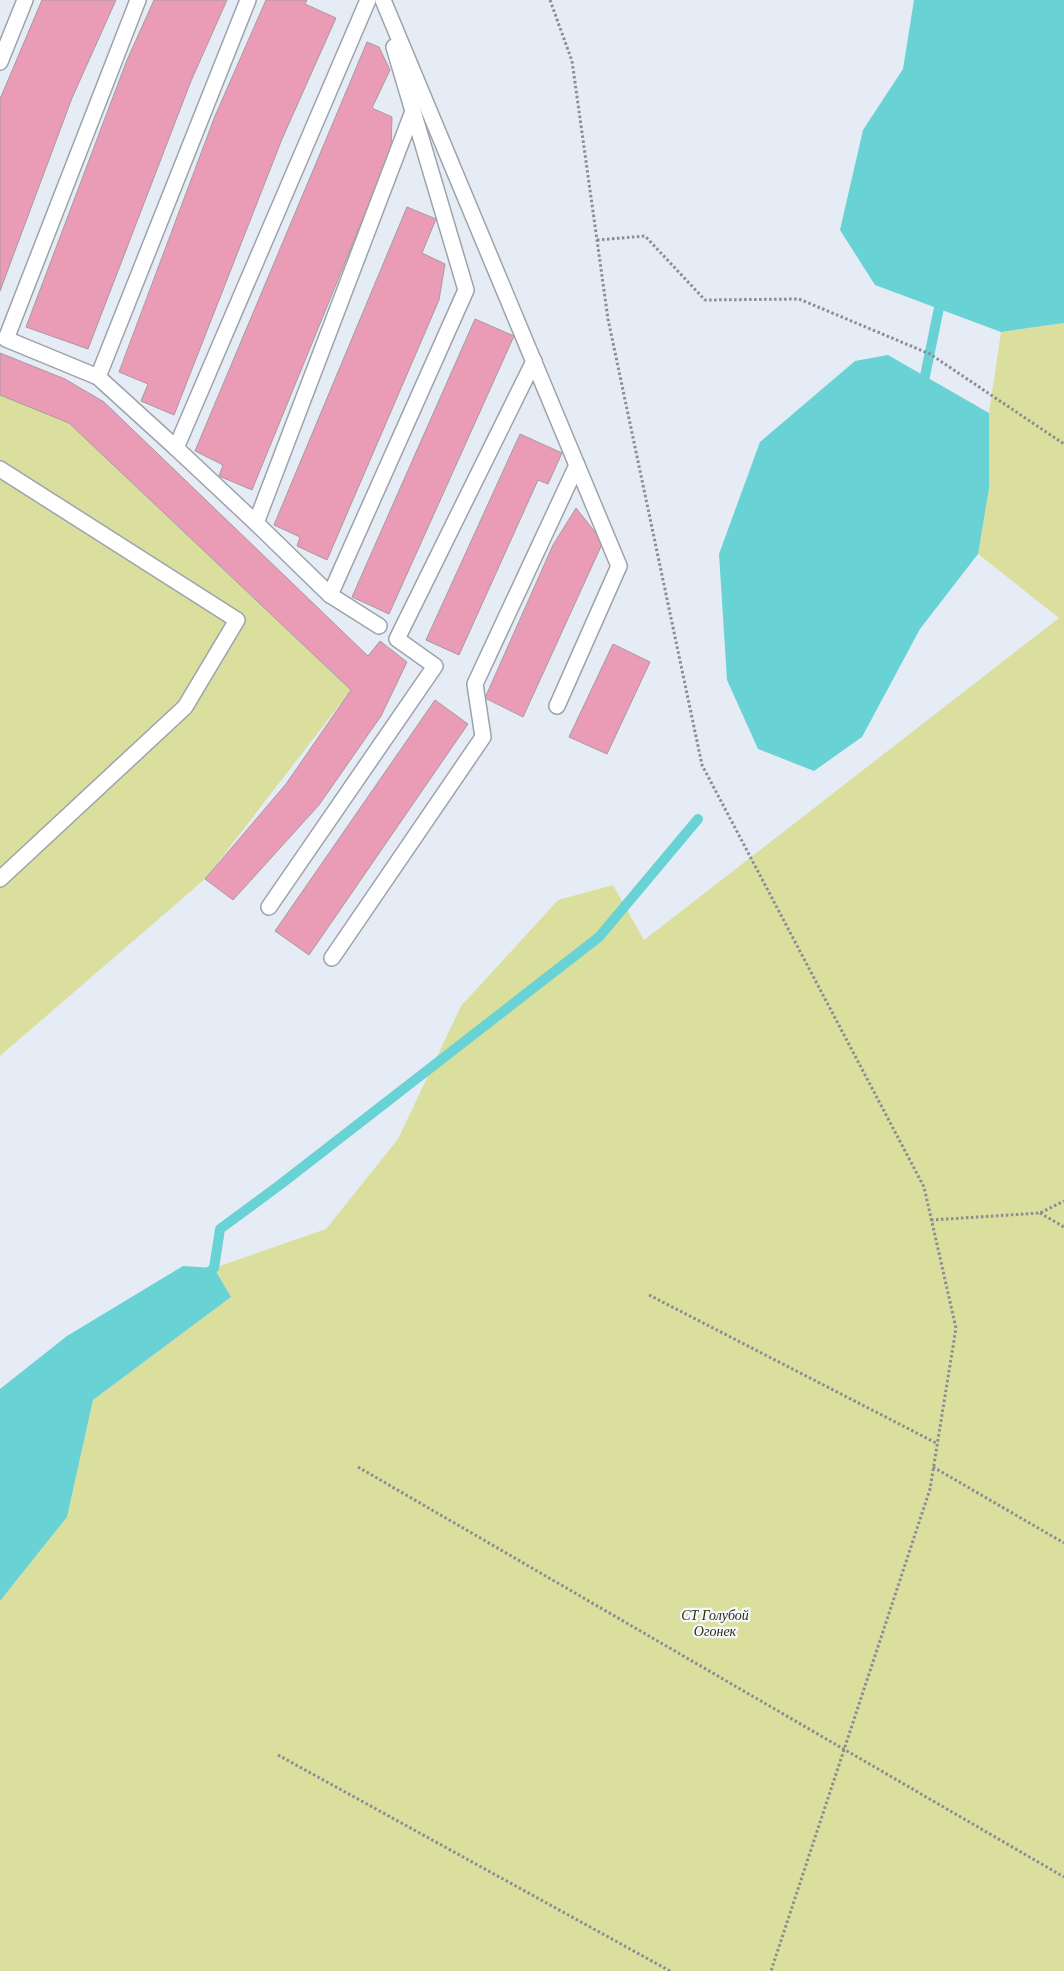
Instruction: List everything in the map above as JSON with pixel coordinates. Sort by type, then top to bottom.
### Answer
[{"type":"lane","points":[[0,62],[25,0]]},
{"type":"lane","points":[[138,0],[3,338],[98,377],[256,523],[330,596],[379,626]]},
{"type":"lane","points":[[98,377],[248,0]]},
{"type":"lane","points":[[176,448],[368,0]]},
{"type":"lane","points":[[330,596],[466,290],[412,114],[382,0]]},
{"type":"lane","points":[[382,0],[619,566],[557,706]]},
{"type":"lane","points":[[256,523],[412,114]]},
{"type":"lane","points":[[269,907],[435,666],[397,639],[534,361]]},
{"type":"lane","points":[[332,958],[483,737],[475,684],[577,465]]},
{"type":"lane","points":[[0,469],[237,620],[185,707],[0,879]]},
{"type":"path","points":[[550,0],[572,61],[608,319],[702,765],[924,1188],[956,1328],[930,1490],[771,1971]]},
{"type":"path","points":[[598,240],[645,236],[705,300],[798,299],[930,354],[1064,444]]},
{"type":"path","points":[[932,1220],[1040,1213],[1064,1201]]},
{"type":"path","points":[[1040,1213],[1064,1227]]},
{"type":"path","points":[[649,1295],[938,1444]]},
{"type":"path","points":[[358,1467],[1064,1877]]},
{"type":"path","points":[[934,1467],[1064,1543]]},
{"type":"path","points":[[278,1755],[670,1971]]},
{"type":"green space","name":"СТ Голубой Огонек","points":[[1064,323],[1064,1971],[0,1971],[0,1601],[67,1517],[93,1400],[231,1297],[214,1268],[326,1229],[398,1139],[461,1006],[558,900],[613,885],[644,940],[1059,618],[978,554],[989,489],[989,413],[1001,332]]},
{"type":"green space","points":[[0,395],[69,423],[351,690],[205,879],[0,1056]]},
{"type":"water","points":[[914,0],[1064,0],[1064,323],[1001,332],[875,285],[840,230],[863,130],[903,69]]},
{"type":"water","points":[[888,355],[989,413],[989,489],[978,554],[920,629],[862,737],[814,771],[758,749],[727,680],[719,554],[760,442],[855,361]]},
{"type":"water","points":[[183,1266],[214,1268],[231,1297],[93,1400],[67,1517],[0,1601],[0,1389],[67,1336]]},
{"type":"building","points":[[42,0],[116,0],[72,98],[0,291],[0,99]]},
{"type":"building","points":[[154,0],[227,0],[191,81],[88,349],[26,327],[127,60]]},
{"type":"building","points":[[266,0],[307,0],[305,4],[336,18],[282,139],[174,415],[141,401],[148,384],[119,372],[215,116]]},
{"type":"building","points":[[367,42],[379,47],[390,70],[372,108],[392,117],[391,150],[252,490],[219,476],[223,465],[195,451]]},
{"type":"building","points":[[407,207],[436,219],[422,253],[445,264],[439,300],[327,560],[297,546],[300,537],[274,525]]},
{"type":"building","points":[[475,319],[514,336],[389,614],[352,597]]},
{"type":"building","points":[[0,353],[65,379],[104,402],[368,656],[380,641],[407,662],[381,716],[319,805],[233,900],[205,879],[286,784],[351,690],[69,423],[0,395]]},
{"type":"building","points":[[520,434],[562,453],[548,484],[538,480],[459,655],[426,640]]},
{"type":"building","points":[[576,508],[603,542],[523,717],[485,698],[553,545]]},
{"type":"building","points":[[613,644],[650,662],[607,754],[569,737]]},
{"type":"building","points":[[435,700],[468,724],[309,955],[275,931]]},
{"type":"waterway","points":[[920,388],[925,376],[941,298]]},
{"type":"waterway","points":[[205,1276],[214,1268],[220,1229],[281,1184],[599,937],[698,819]]}]
